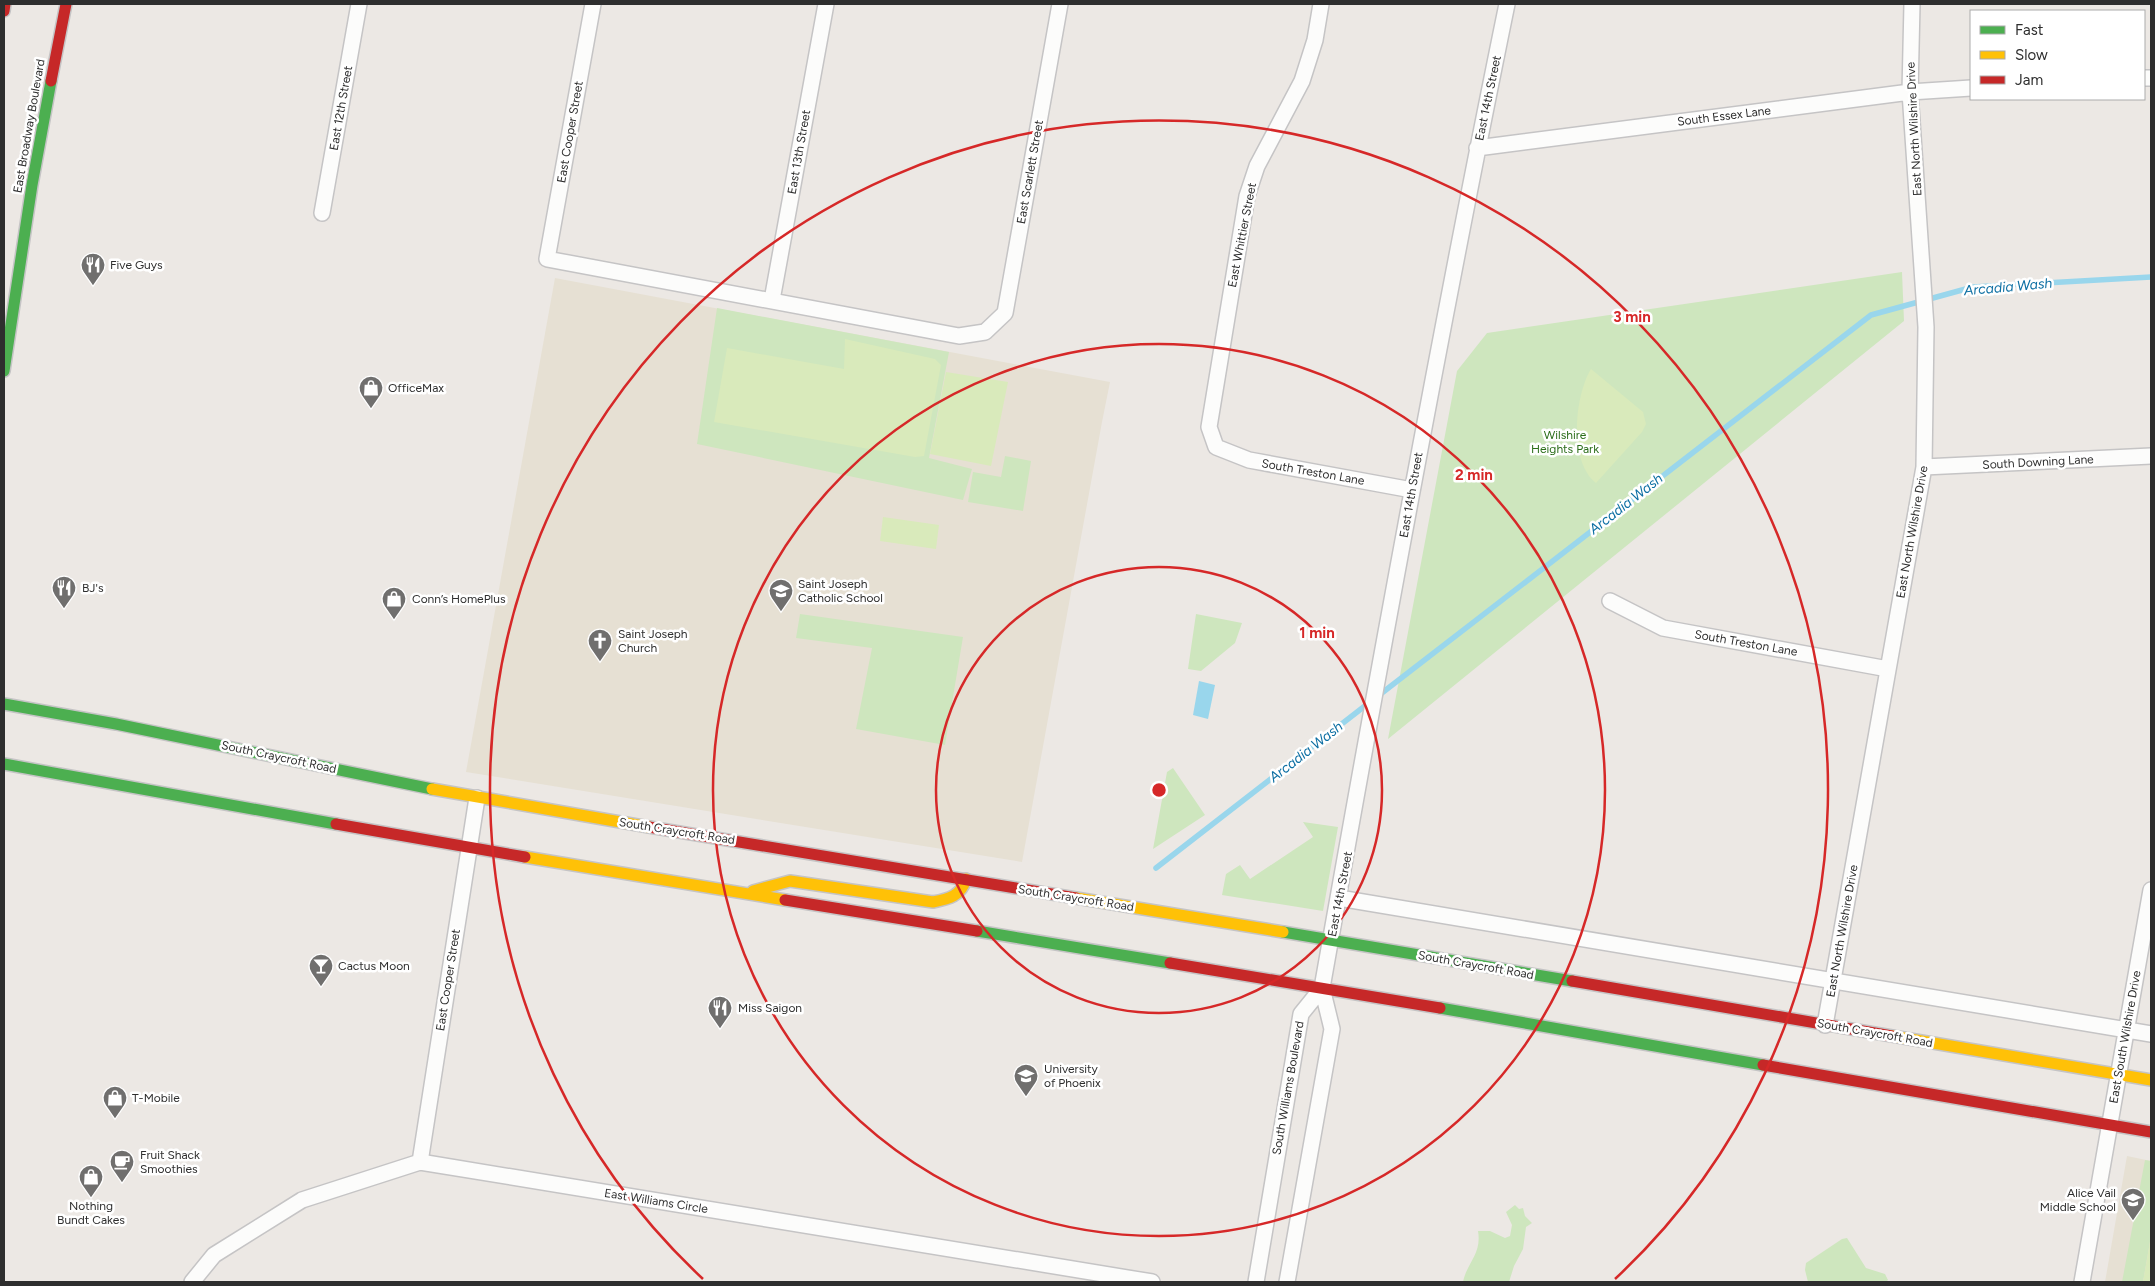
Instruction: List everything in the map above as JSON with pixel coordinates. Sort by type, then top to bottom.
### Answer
[{"type":"main road","points":[[4,11],[5,4]]},
{"type":"main road","name":"East Broadway Boulevard","points":[[4,371],[32,185],[66,4]]},
{"type":"main road","name":"South Craycroft Road","points":[[4,704],[116,724],[477,798],[1331,940],[2151,1080]]},
{"type":"main road","points":[[4,764],[469,848],[1322,988],[2151,1132]]},
{"type":"main road","points":[[745,893],[790,881],[933,902],[954,898],[964,890],[966,879]]},
{"type":"street","name":"East 12th Street","points":[[322,213],[359,4]]},
{"type":"street","name":"East Cooper Street","points":[[593,4],[548,259],[772,300]]},
{"type":"street","name":"East 13th Street","points":[[772,300],[826,4]]},
{"type":"street","name":"East Scarlett Street","points":[[772,300],[959,336],[985,332],[1005,313],[1060,4]]},
{"type":"street","name":"East Whittier Street","points":[[1216,447],[1209,427],[1247,196],[1257,166],[1302,81],[1315,40],[1321,4]]},
{"type":"street","name":"East 14th Street","points":[[1322,988],[1340,898],[1412,490],[1477,148],[1507,4]]},
{"type":"street","name":"East North Wilshire Drive","points":[[1825,1025],[1924,468],[1926,327],[1910,92],[1912,4]]},
{"type":"street","name":"South Essex Lane","points":[[1477,148],[1910,92],[1970,88]]},
{"type":"street","name":"South Treston Lane","points":[[1216,447],[1249,460],[1412,490]]},
{"type":"street","name":"South Downing Lane","points":[[1924,468],[2151,456]]},
{"type":"street","name":"South Treston Lane","points":[[1610,601],[1663,628],[1888,669]]},
{"type":"street","name":"East Cooper Street","points":[[420,1162],[477,798]]},
{"type":"street","name":"East South Wilshire Drive","points":[[2082,1282],[2151,890]]},
{"type":"street","points":[[1340,898],[2151,1034]]},
{"type":"street","points":[[1287,1282],[1332,1028],[1322,988]]},
{"type":"street","name":"South Williams Boulevard","points":[[1256,1282],[1301,1014],[1322,988]]},
{"type":"street","name":"East Williams Circle","points":[[192,1282],[214,1256],[302,1200],[420,1162],[1152,1282]]},
{"type":"shaded area","name":"Saint Joseph Catholic School","points":[[555,278],[1110,382],[1022,862],[466,772]]},
{"type":"shaded area","name":"Alice Vail Middle School","points":[[2127,1156],[2151,1161],[2151,1282],[2105,1282]]},
{"type":"green space","name":"Wilshire Heights Park","points":[[1902,272],[1904,321],[1388,739],[1457,371],[1487,333]]},
{"type":"green space","points":[[717,308],[949,352],[929,458],[972,469],[963,500],[697,444]]},
{"type":"green space","points":[[845,339],[935,359],[941,365],[924,456],[915,457],[714,422],[727,348],[844,369]]},
{"type":"green space","points":[[1591,369],[1643,412],[1646,424],[1642,432],[1596,483],[1587,473],[1581,460],[1577,428],[1581,395],[1585,380]]},
{"type":"green space","points":[[946,372],[1008,382],[991,466],[930,454]]},
{"type":"green space","points":[[1005,456],[1031,461],[1023,511],[968,502],[973,472],[1001,477]]},
{"type":"green space","points":[[883,517],[939,525],[936,549],[880,541]]},
{"type":"green space","points":[[800,614],[963,637],[945,745],[856,729],[872,648],[796,638]]},
{"type":"green space","points":[[1196,614],[1242,623],[1235,643],[1201,671],[1188,669]]},
{"type":"green space","points":[[1173,768],[1205,815],[1153,849],[1167,772]]},
{"type":"green space","points":[[1303,822],[1338,827],[1323,911],[1222,895],[1226,874],[1240,865],[1250,879],[1313,837]]},
{"type":"green space","points":[[2145,1160],[2151,1161],[2151,1236],[2143,1282],[2122,1282]]},
{"type":"green space","points":[[1515,1205],[1519,1209],[1523,1208],[1525,1216],[1532,1223],[1526,1227],[1523,1249],[1514,1266],[1509,1282],[1463,1282],[1478,1246],[1478,1231],[1490,1231],[1505,1238],[1510,1236],[1512,1225],[1506,1212]]},
{"type":"green space","points":[[2151,1236],[2151,1282],[2143,1282]]},
{"type":"green space","points":[[1847,1238],[1866,1268],[1885,1274],[1888,1280],[1886,1282],[1808,1282],[1805,1270],[1806,1263],[1842,1239]]},
{"type":"water","points":[[1199,681],[1215,685],[1208,719],[1193,715]]},
{"type":"waterway","name":"Arcadia Wash","points":[[1378,696],[1871,315],[1973,287],[2151,277]]},
{"type":"waterway","name":"Arcadia Wash","points":[[1156,868],[1370,702]]},
{"type":"traffic: fast","points":[[4,371],[32,185],[51,81]]},
{"type":"traffic: fast","points":[[4,704],[116,724],[432,789]]},
{"type":"traffic: fast","points":[[4,764],[336,824]]},
{"type":"traffic: fast","points":[[977,931],[1170,963]]},
{"type":"traffic: fast","points":[[1283,932],[1572,981]]},
{"type":"traffic: fast","points":[[1440,1008],[1763,1065]]},
{"type":"traffic: slow","points":[[432,789],[649,827]]},
{"type":"traffic: slow","points":[[525,857],[785,900]]},
{"type":"traffic: slow","points":[[753,891],[790,881],[933,902],[954,896],[964,885],[966,879]]},
{"type":"traffic: slow","points":[[1076,898],[1283,932]]},
{"type":"traffic: slow","points":[[1892,1036],[2151,1080]]},
{"type":"traffic: jam","points":[[4,11],[5,4]]},
{"type":"traffic: jam","points":[[51,81],[66,4]]},
{"type":"traffic: jam","points":[[336,824],[525,857]]},
{"type":"traffic: jam","points":[[649,827],[1076,898]]},
{"type":"traffic: jam","points":[[785,900],[977,931]]},
{"type":"traffic: jam","points":[[1170,963],[1440,1008]]},
{"type":"traffic: jam","points":[[1572,981],[1892,1036]]},
{"type":"traffic: jam","points":[[1763,1065],[2151,1132]]},
{"type":"place","name":"Five Guys","points":[[93,286]]},
{"type":"place","name":"OfficeMax","points":[[371,409]]},
{"type":"place","name":"BJ's","points":[[64,609]]},
{"type":"place","name":"Saint Joseph Catholic School","points":[[781,612]]},
{"type":"place","name":"Conn’s HomePlus","points":[[394,620]]},
{"type":"place","name":"Saint Joseph Church","points":[[600,662]]},
{"type":"place","name":"Cactus Moon","points":[[321,987]]},
{"type":"place","name":"Miss Saigon","points":[[720,1029]]},
{"type":"place","name":"University of Phoenix","points":[[1026,1097]]},
{"type":"place","name":"T-Mobile","points":[[115,1119]]},
{"type":"place","name":"Fruit Shack Smoothies","points":[[122,1183]]},
{"type":"place","name":"Nothing Bundt Cakes","points":[[91,1198]]},
{"type":"place","name":"Alice Vail Middle School","points":[[2133,1221]]}]
